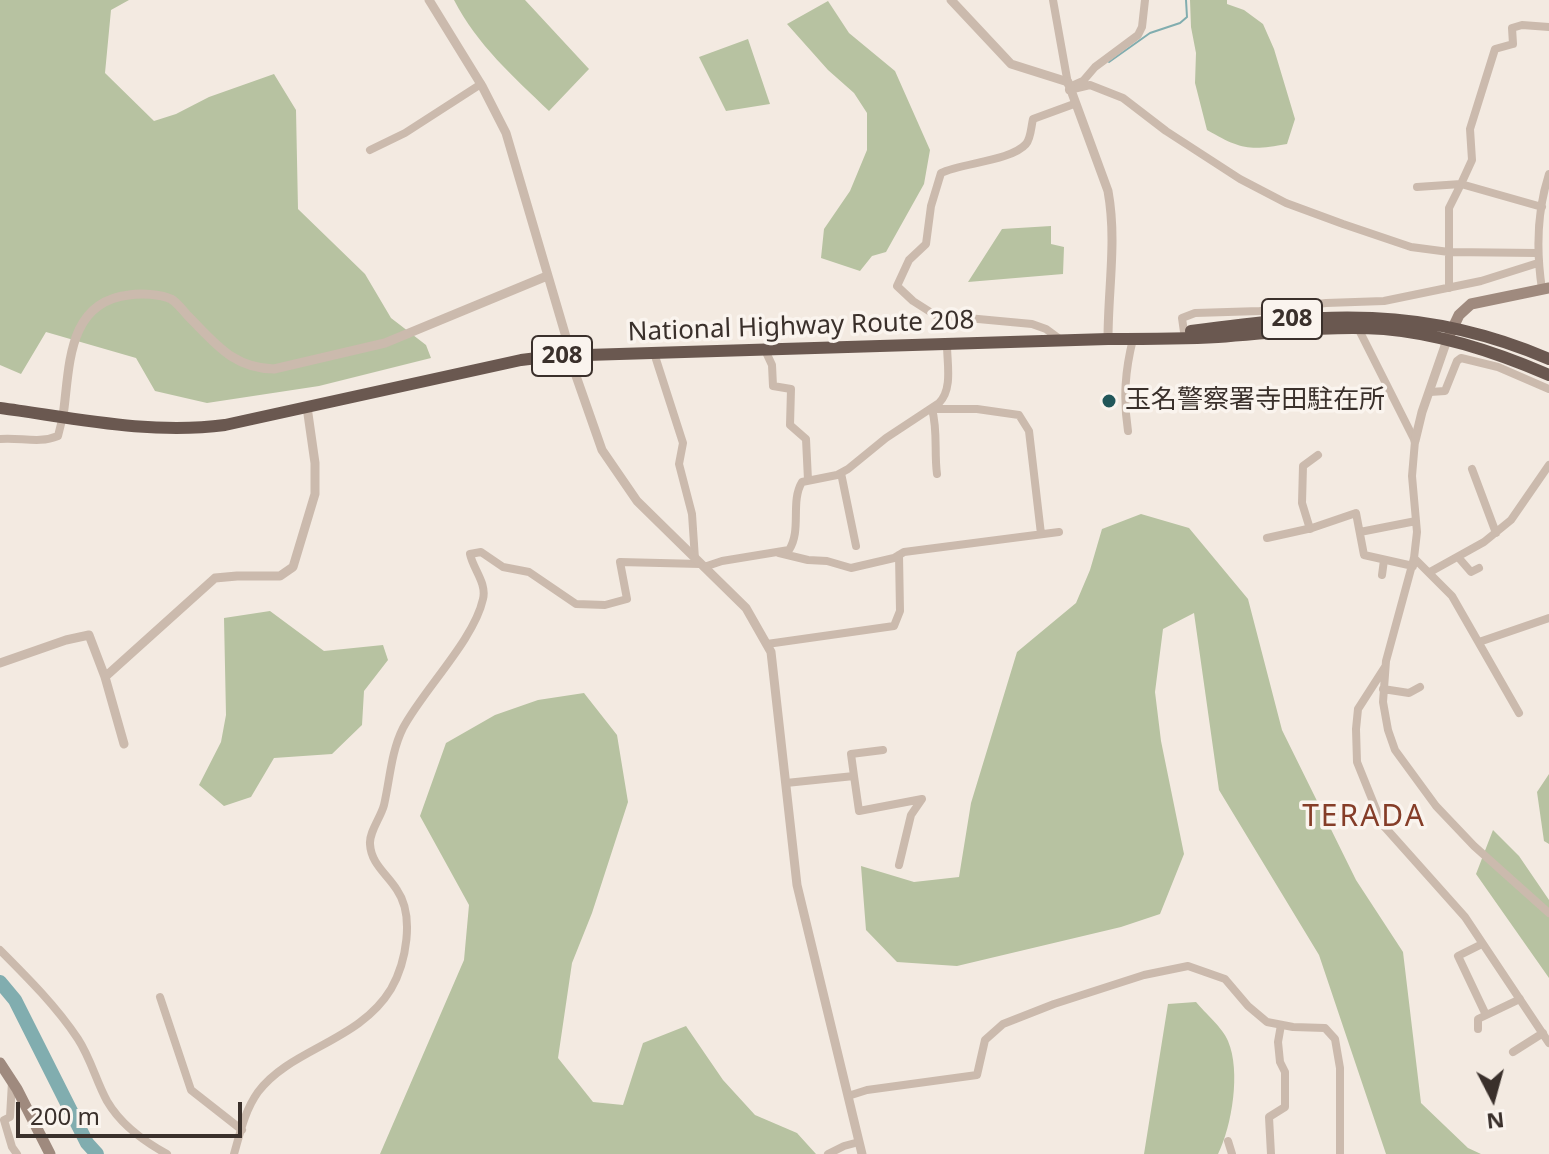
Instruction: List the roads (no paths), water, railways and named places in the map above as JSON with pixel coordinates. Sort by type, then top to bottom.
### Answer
[{"type":"highway","name":"National Highway Route 208","points":[[1133,339],[1327,309],[1386,318],[1449,334],[1549,375]]},
{"type":"highway","name":"National Highway Route 208","points":[[0,408],[167,430],[196,429],[521,360],[554,356],[1185,339],[1358,328],[1495,337],[1549,359]]},
{"type":"main road","points":[[1449,334],[1459,315],[1471,304],[1546,288]]},
{"type":"main road","points":[[0,1063],[50,1154]]},
{"type":"street","points":[[429,0],[498,114],[515,157],[575,373],[602,450],[637,501],[746,608],[771,652],[797,885],[862,1154]]},
{"type":"street","points":[[951,0],[1011,64],[1069,87],[1090,85],[1123,98],[1240,179],[1286,203],[1411,247],[1538,258]]},
{"type":"street","points":[[1053,0],[1069,87],[1108,191],[1111,207],[1112,270],[1108,339]]},
{"type":"street","points":[[1069,87],[1083,81],[1095,67],[1138,35],[1145,0]]},
{"type":"street","points":[[1449,288],[1449,208],[1472,160],[1470,129],[1495,49],[1513,44],[1512,28],[1522,25],[1549,27]]},
{"type":"street","points":[[370,150],[405,133],[481,84]]},
{"type":"street","points":[[1062,340],[1032,324],[935,315],[897,286],[909,260],[926,244],[931,206],[941,173],[984,162],[1021,147],[1029,140],[1033,119],[1074,104]]},
{"type":"street","points":[[1546,288],[1538,258],[1542,207],[1549,174]]},
{"type":"street","points":[[1417,187],[1461,184],[1542,207]]},
{"type":"street","points":[[1327,309],[1449,288],[1509,273],[1538,258]]},
{"type":"street","points":[[0,439],[53,439],[58,436],[74,334],[87,315],[103,302],[121,296],[139,293],[172,300],[227,356],[256,368],[274,369],[385,343],[547,276]]},
{"type":"street","points":[[1358,328],[1415,441]]},
{"type":"street","points":[[1449,334],[1415,441],[1412,476],[1416,521],[1414,562],[1394,624],[1385,666],[1383,689],[1388,730],[1395,750],[1436,806],[1474,846],[1549,913]]},
{"type":"street","points":[[1128,431],[1123,401],[1124,375],[1133,339]]},
{"type":"street","points":[[234,1154],[249,1107],[267,1082],[287,1066],[327,1045],[370,1015],[391,988],[400,968],[407,925],[401,897],[380,871],[369,841],[384,805],[403,728],[468,631],[484,598],[483,586],[470,554],[481,552],[503,567],[529,572],[576,604],[591,606],[618,604],[627,599],[620,562],[700,563],[786,552],[792,547],[802,482],[841,473],[886,438],[932,409],[946,393],[947,345]]},
{"type":"street","points":[[765,350],[772,365],[773,386],[791,389],[790,425],[806,439],[808,480]]},
{"type":"street","points":[[654,353],[683,443],[679,464],[700,563]]},
{"type":"street","points":[[1430,392],[1445,391],[1461,358],[1498,367],[1549,389]]},
{"type":"street","points":[[105,677],[215,578],[280,576],[293,567],[315,494],[315,463],[307,407]]},
{"type":"street","points":[[932,409],[937,430],[934,454],[937,474]]},
{"type":"street","points":[[932,409],[977,409],[1019,415],[1029,431],[1041,534]]},
{"type":"street","points":[[1310,529],[1302,503],[1303,466],[1318,455]]},
{"type":"street","points":[[1430,572],[1496,533],[1511,520],[1549,465]]},
{"type":"street","points":[[1472,469],[1496,533]]},
{"type":"street","points":[[841,473],[856,546]]},
{"type":"street","points":[[1267,538],[1310,529],[1356,513],[1364,555],[1414,562],[1430,572],[1452,596],[1519,713]]},
{"type":"street","points":[[1360,532],[1416,521]]},
{"type":"street","points":[[778,553],[851,568],[904,552],[1059,532]]},
{"type":"street","points":[[767,644],[894,626],[900,611],[899,555]]},
{"type":"street","points":[[1458,557],[1471,572],[1479,568]]},
{"type":"street","points":[[1382,575],[1384,560]]},
{"type":"street","points":[[1479,642],[1549,618]]},
{"type":"street","points":[[0,663],[89,635],[124,744]]},
{"type":"street","points":[[1385,666],[1358,709],[1357,762],[1382,824],[1465,917],[1549,1043]]},
{"type":"street","points":[[1383,689],[1409,693],[1420,687]]},
{"type":"street","points":[[883,750],[851,754],[854,776],[859,811],[922,799],[911,815],[899,865]]},
{"type":"street","points":[[786,783],[854,776]]},
{"type":"street","points":[[1482,944],[1458,956],[1486,1015]]},
{"type":"street","points":[[0,950],[76,1036],[107,1101],[118,1116],[149,1144],[167,1154]]},
{"type":"street","points":[[848,1096],[867,1090],[977,1075],[985,1040],[1003,1024],[1129,980],[1188,966],[1225,979],[1248,1006],[1267,1022],[1325,1028],[1335,1039],[1340,1068],[1340,1154]]},
{"type":"street","points":[[160,997],[191,1090],[242,1130]]},
{"type":"street","points":[[1478,1029],[1478,1019],[1520,999]]},
{"type":"street","points":[[1271,1154],[1269,1117],[1285,1107],[1286,1089],[1278,1042],[1281,1025]]},
{"type":"street","points":[[1513,1052],[1543,1033]]},
{"type":"street","points":[[12,1082],[10,1117],[4,1120],[17,1154]]},
{"type":"street","points":[[1228,1141],[1232,1154]]},
{"type":"street","points":[[828,1154],[859,1142]]},
{"type":"waterway","points":[[1109,62],[1150,33],[1180,23],[1187,17],[1186,0]]},
{"type":"waterway","points":[[0,982],[15,1000],[87,1143],[97,1154]]},
{"type":"place","name":"玉名警察署寺田駐在所","points":[[1109,401]]},
{"type":"district","name":"TERADA","points":[[1364,817]]}]
